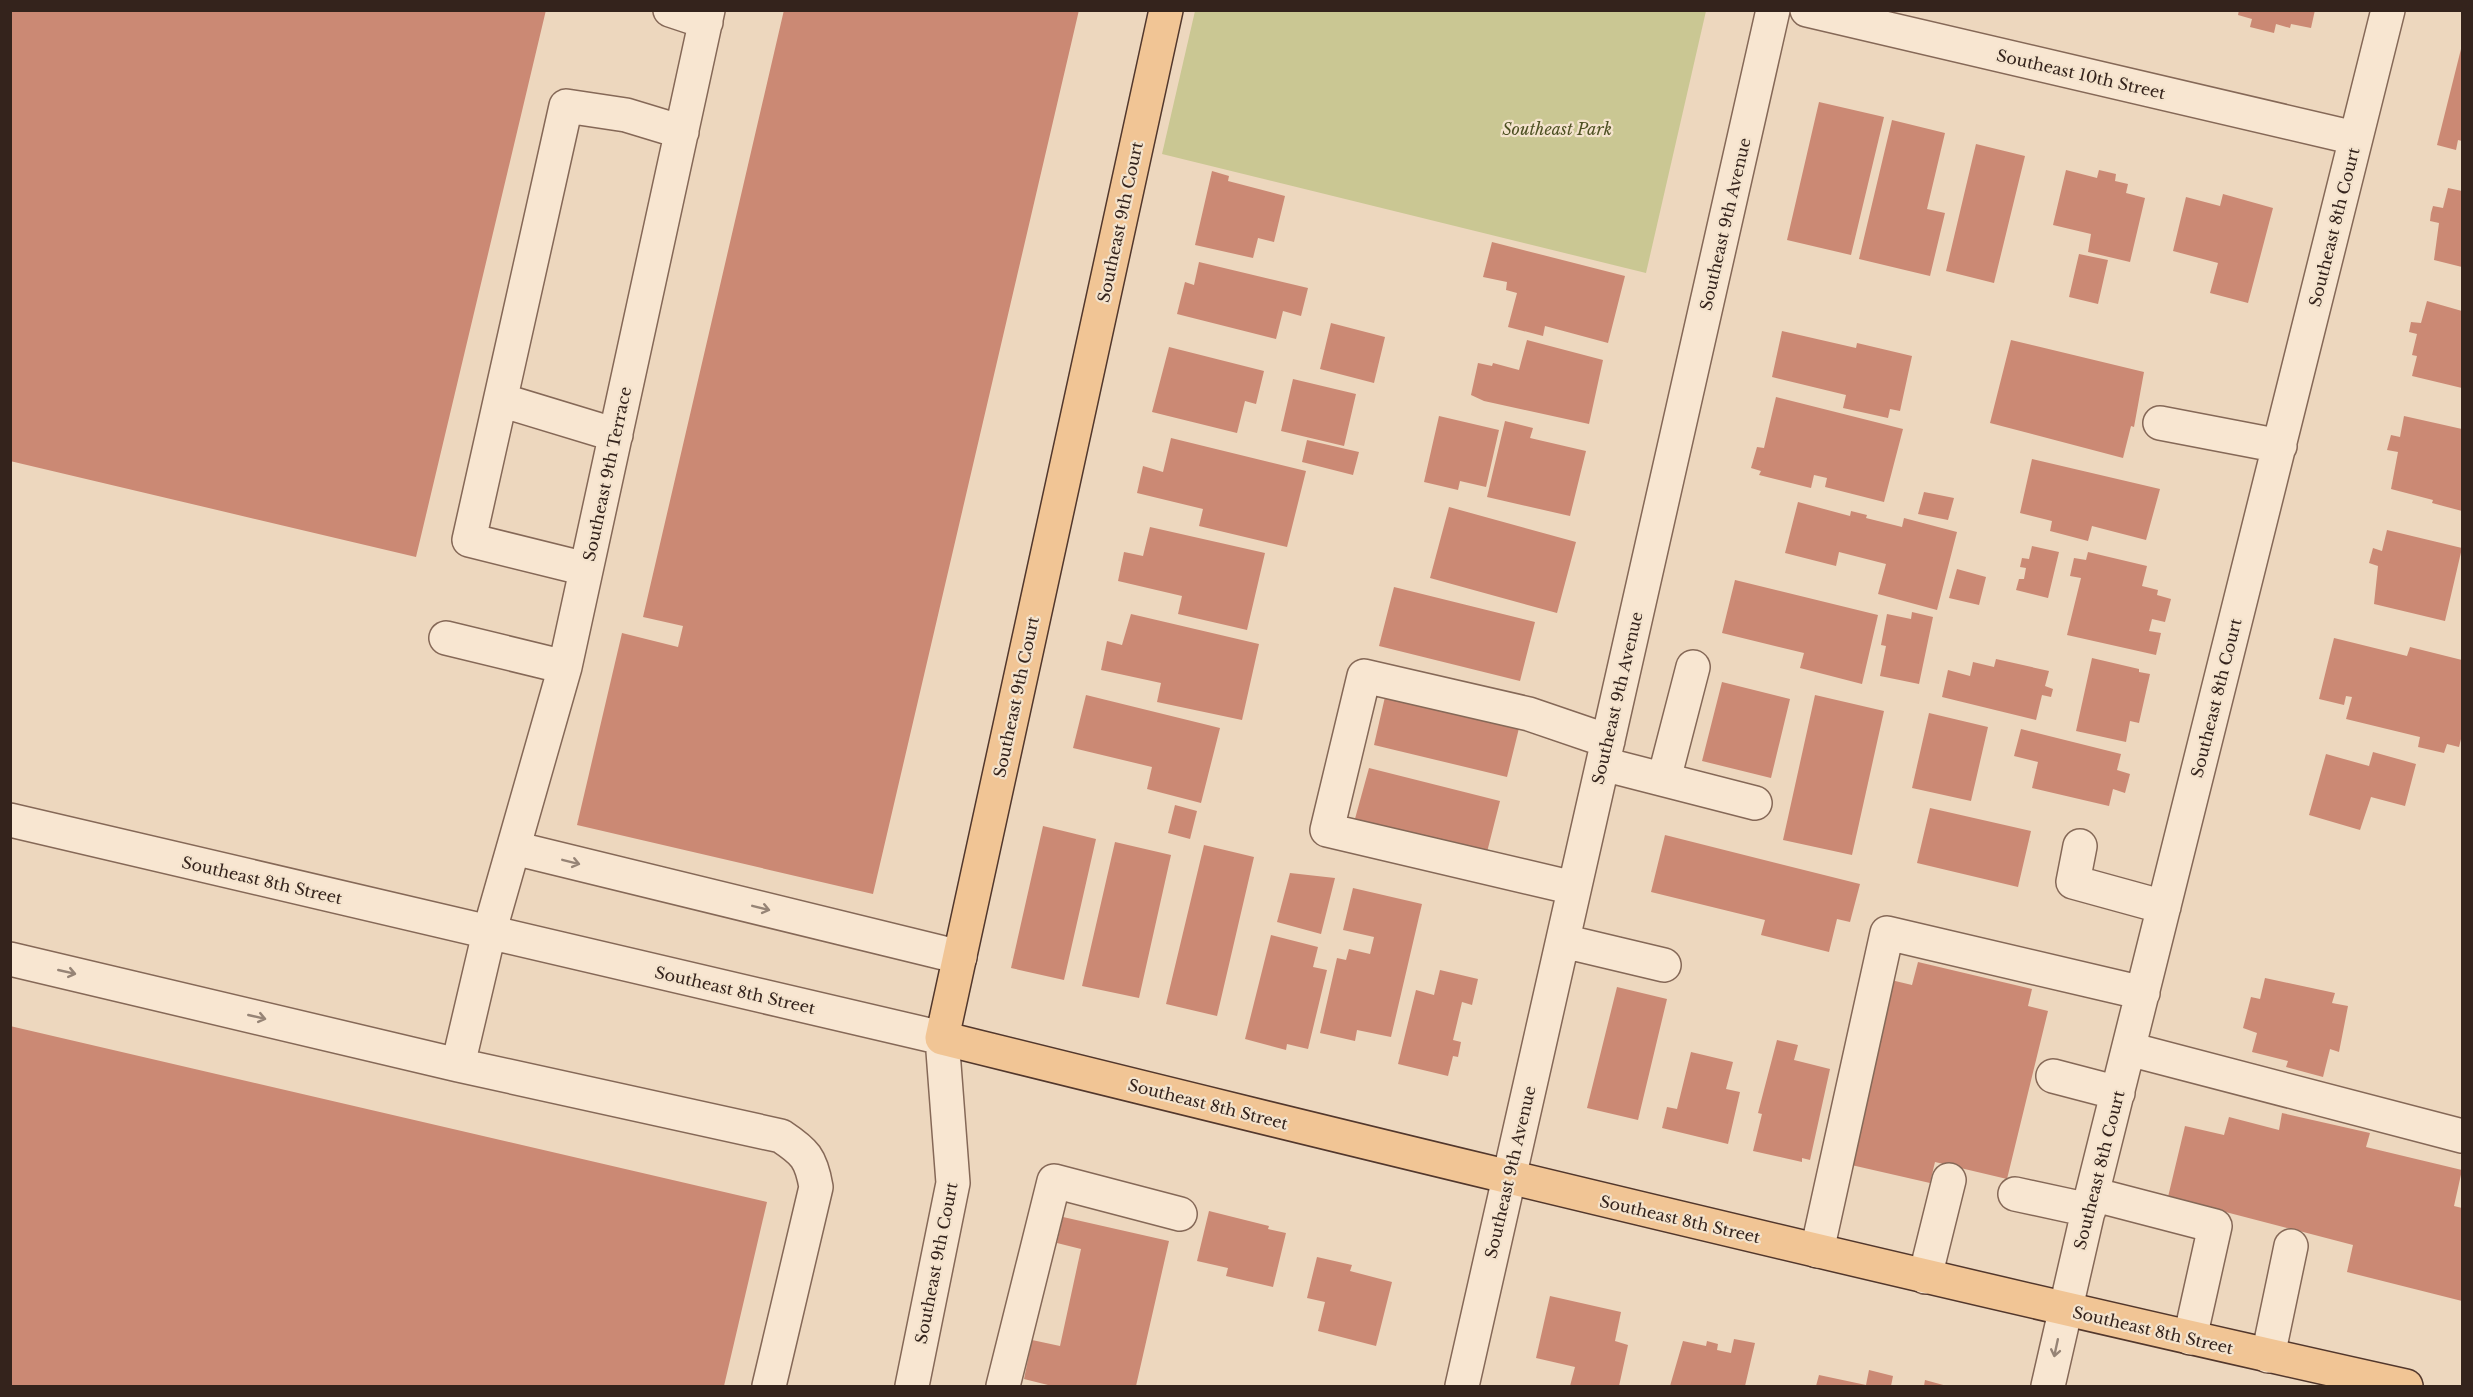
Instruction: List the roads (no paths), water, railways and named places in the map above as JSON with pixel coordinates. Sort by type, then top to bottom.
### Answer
[{"type":"main road","name":"Southeast 9th Court","points":[[942,1038],[1166,10]]},
{"type":"main road","name":"Southeast 8th Street","points":[[942,1038],[1509,1178],[1925,1277],[2406,1386]]},
{"type":"street","points":[[670,10],[707,16]]},
{"type":"street","name":"Southeast 9th Avenue","points":[[1462,1386],[1773,10]]},
{"type":"street","name":"Southeast 10th Street","points":[[1807,10],[2355,138]]},
{"type":"street","name":"Southeast 8th Court","points":[[2048,1386],[2064,1310],[2388,10]]},
{"type":"street","name":"Southeast 9th Terrace","points":[[458,1065],[489,933],[565,667],[707,16]]},
{"type":"street","points":[[586,569],[470,540],[566,106],[626,115],[682,132]]},
{"type":"street","points":[[501,400],[616,435]]},
{"type":"street","points":[[2160,423],[2280,447]]},
{"type":"street","points":[[446,638],[565,667]]},
{"type":"street","points":[[1664,779],[1693,667]]},
{"type":"street","points":[[1574,888],[1327,830],[1364,675],[1528,714],[1664,779],[1755,803]]},
{"type":"street","name":"Southeast 8th Street","points":[[10,820],[942,1038]]},
{"type":"street","points":[[2080,846],[2073,882],[2164,907]]},
{"type":"street","points":[[514,848],[960,957]]},
{"type":"street","points":[[1817,1251],[1887,933],[2143,993]]},
{"type":"street","points":[[1563,941],[1664,964]]},
{"type":"street","points":[[10,958],[458,1065],[781,1136],[802,1150],[812,1166],[816,1187],[770,1386]]},
{"type":"street","name":"Southeast 9th Court","points":[[912,1386],[953,1183],[942,1038]]},
{"type":"street","points":[[2129,1049],[2463,1136]]},
{"type":"street","points":[[2053,1076],[2118,1094]]},
{"type":"street","points":[[1925,1277],[1949,1180]]},
{"type":"street","points":[[1004,1386],[1054,1181],[1180,1214]]},
{"type":"street","points":[[2015,1194],[2091,1202],[2215,1226],[2190,1338]]},
{"type":"street","points":[[2268,1356],[2291,1246]]},
{"type":"park label","name":"Southeast Park","points":[[1557,129]]}]
